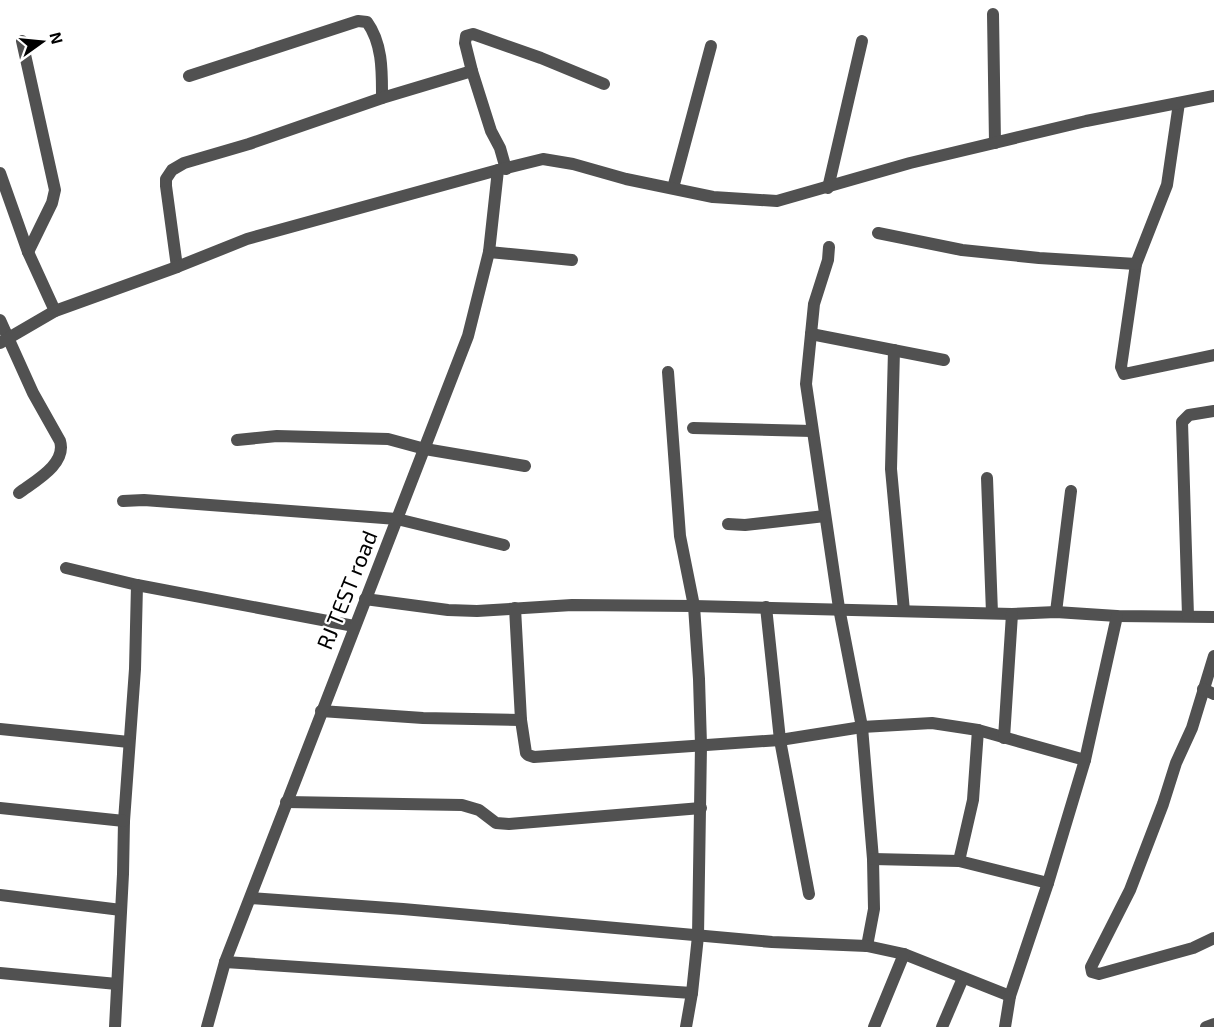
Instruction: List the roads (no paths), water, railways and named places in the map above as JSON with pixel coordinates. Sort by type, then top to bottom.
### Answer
[{"type":"street","points":[[993,14],[995,143]]},
{"type":"street","points":[[189,76],[358,21],[367,22],[372,29],[382,63],[382,98]]},
{"type":"street","points":[[502,169],[500,148],[491,131],[472,71],[465,43],[466,36],[473,34],[542,57],[604,84]]},
{"type":"street","points":[[22,41],[55,190],[52,203],[28,252]]},
{"type":"street","points":[[828,188],[862,41]]},
{"type":"street","points":[[673,188],[711,46]]},
{"type":"street","points":[[177,267],[166,186],[166,179],[172,170],[184,163],[472,71]]},
{"type":"street","points":[[4,340],[55,311],[248,239],[543,159],[573,164],[626,179],[713,196],[777,201],[910,163],[1086,121],[1214,96]]},
{"type":"street","points":[[1179,103],[1167,185],[1136,264],[1120,367],[1124,374],[1214,355]]},
{"type":"street","name":"RJ TEST road","points":[[207,1027],[225,962],[468,336],[489,252],[502,169]]},
{"type":"street","points":[[0,173],[28,252],[55,311]]},
{"type":"street","points":[[878,233],[962,250],[1136,264]]},
{"type":"street","points":[[829,247],[828,260],[814,304],[806,384],[839,608],[862,727],[873,859],[874,909],[867,946]]},
{"type":"street","points":[[489,252],[572,260]]},
{"type":"street","points":[[0,320],[4,340],[60,441],[62,449],[59,460],[19,493]]},
{"type":"street","points":[[811,334],[944,360]]},
{"type":"street","points":[[894,350],[891,469],[904,611]]},
{"type":"street","points":[[668,372],[680,536],[694,606],[701,745],[698,936],[686,1027]]},
{"type":"street","points":[[1188,616],[1182,422],[1188,415],[1214,411]]},
{"type":"street","points":[[693,428],[812,431]]},
{"type":"street","points":[[237,440],[277,436],[388,439],[425,449],[525,466]]},
{"type":"street","points":[[987,478],[992,613]]},
{"type":"street","points":[[1056,612],[1071,491]]},
{"type":"street","points":[[123,501],[144,500],[397,519],[504,545]]},
{"type":"street","points":[[728,524],[746,525],[825,516]]},
{"type":"street","points":[[66,568],[137,585],[354,626]]},
{"type":"street","points":[[115,1027],[124,821],[135,669],[137,585]]},
{"type":"street","points":[[365,599],[448,610],[477,611],[572,605],[839,608],[1012,614],[1056,612],[1117,616],[1214,617]]},
{"type":"street","points":[[766,607],[780,740],[809,894]]},
{"type":"street","points":[[515,608],[521,720],[526,753],[534,757],[780,740],[862,727],[932,723],[978,730],[1085,760]]},
{"type":"street","points":[[1004,738],[1012,614]]},
{"type":"street","points":[[1005,1027],[1011,996],[1085,760],[1117,616]]},
{"type":"street","points":[[1214,656],[1208,691],[1176,763],[1164,804],[1130,890],[1091,967],[1092,972],[1099,974],[1193,948],[1214,938]]},
{"type":"street","points":[[321,711],[423,718],[521,720]]},
{"type":"street","points":[[0,729],[129,742]]},
{"type":"street","points":[[959,861],[973,800],[978,730]]},
{"type":"street","points":[[286,802],[462,805],[479,810],[496,823],[509,824],[700,808]]},
{"type":"street","points":[[0,808],[124,821]]},
{"type":"street","points":[[873,859],[959,861],[1048,883]]},
{"type":"street","points":[[0,895],[121,910]]},
{"type":"street","points":[[251,898],[404,909],[698,936],[867,946],[904,954],[1011,996]]},
{"type":"street","points":[[874,1027],[904,954]]},
{"type":"street","points":[[225,962],[692,993]]},
{"type":"street","points":[[0,973],[117,984]]},
{"type":"street","points":[[942,1027],[963,978]]},
{"type":"street","points":[[1206,1027],[1214,1024]]}]
